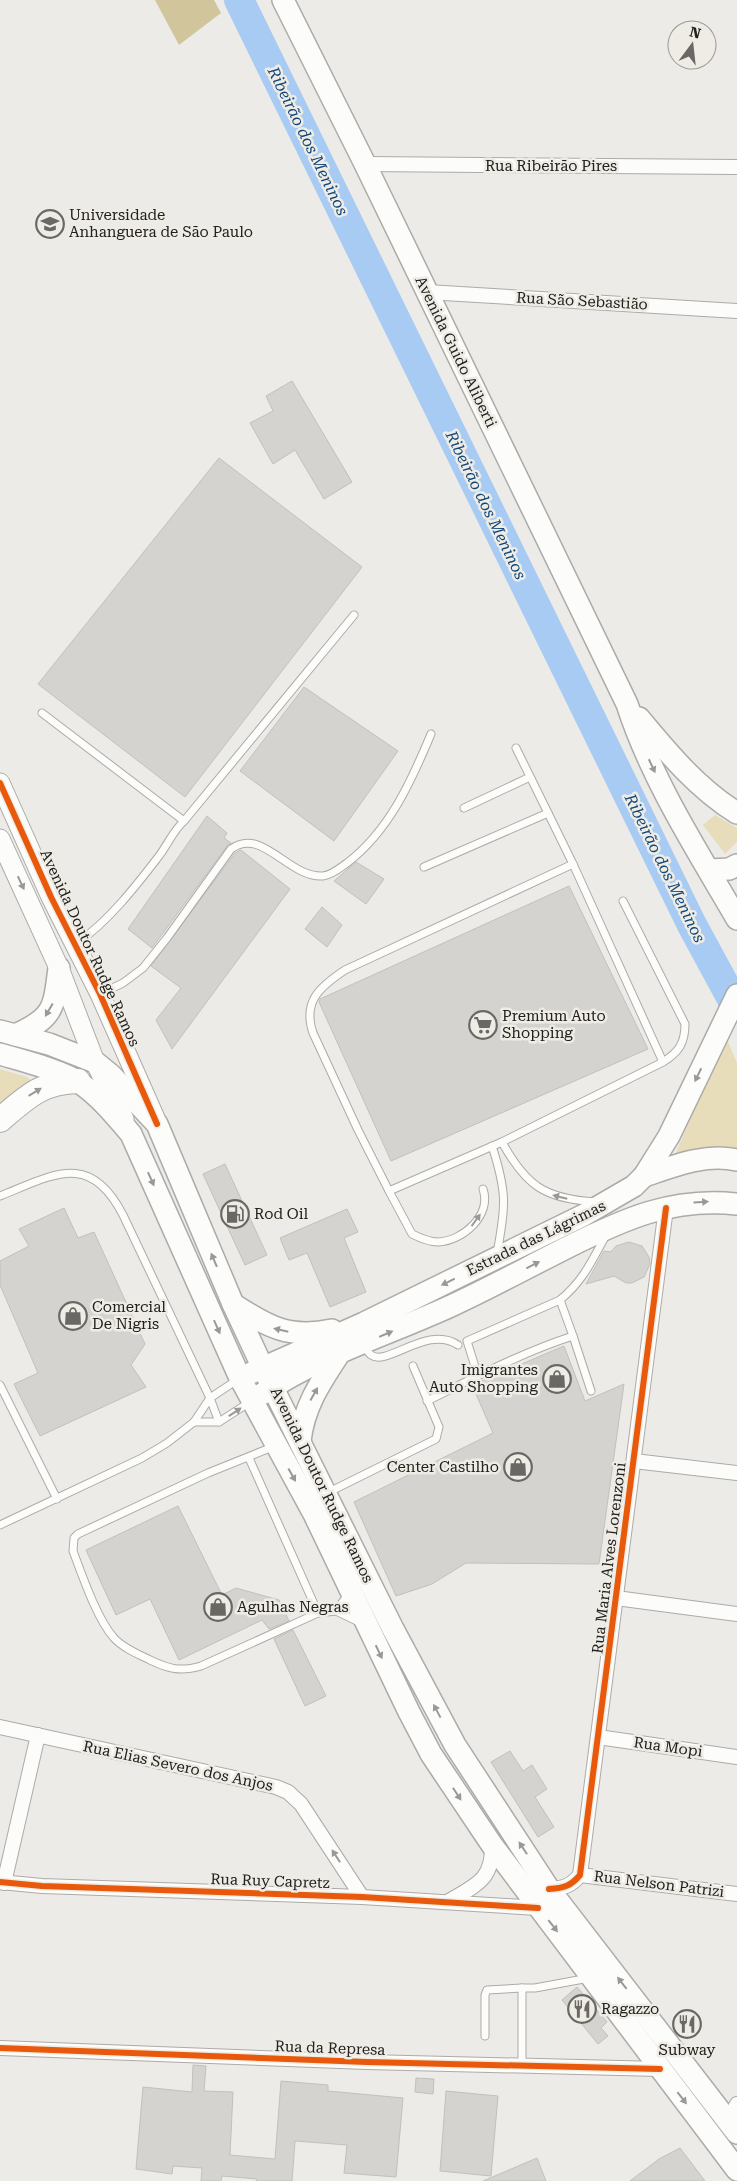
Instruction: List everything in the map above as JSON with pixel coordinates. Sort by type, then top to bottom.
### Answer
[{"type":"highway","points":[[0,1120],[38,1090],[57,1083],[78,1081]]},
{"type":"main road","name":"Avenida Guido Aliberti","points":[[283,0],[365,164],[627,704],[634,725],[668,798],[737,919]]},
{"type":"main road","name":"Avenida Guido Aliberti","points":[[627,704],[673,759],[724,805],[737,813]]},
{"type":"main road","points":[[709,870],[729,869],[737,865]]},
{"type":"main road","points":[[8,1033],[42,1021],[49,1012],[56,993],[57,962]]},
{"type":"main road","name":"Estrada das Lágrimas","points":[[251,1402],[307,1366],[341,1351],[364,1334],[496,1258],[608,1202],[634,1186],[644,1176],[669,1136],[737,995]]},
{"type":"main road","points":[[8,1033],[68,1050],[95,1062],[111,1075],[157,1124]]},
{"type":"main road","points":[[0,1054],[23,1060],[78,1081],[103,1101],[131,1134]]},
{"type":"main road","name":"Avenida Doutor Rudge Ramos","points":[[157,1124],[233,1304],[262,1366],[274,1386],[393,1630],[455,1745],[549,1889],[734,2119]]},
{"type":"main road","name":"Avenida Doutor Rudge Ramos","points":[[131,1134],[251,1402],[314,1514],[350,1592],[431,1754],[492,1845],[538,1908],[737,2170]]},
{"type":"main road","points":[[644,1176],[697,1160],[722,1158],[737,1160]]},
{"type":"main road","name":"Estrada das Lágrimas","points":[[240,1378],[262,1366],[453,1305],[611,1226],[647,1212],[706,1202],[737,1204]]},
{"type":"main road","points":[[233,1304],[262,1324],[277,1330],[364,1334]]},
{"type":"main road","points":[[300,1440],[302,1422],[309,1403],[341,1351]]},
{"type":"street","name":"Rua Ribeirão Pires","points":[[365,164],[737,167]]},
{"type":"street","name":"Rua São Sebastião","points":[[427,292],[737,310]]},
{"type":"street","name":"Avenida Doutor Rudge Ramos","points":[[0,783],[74,945],[100,994],[157,1124]]},
{"type":"street","name":"Avenida Doutor Rudge Ramos","points":[[0,839],[57,962],[95,1062],[131,1134]]},
{"type":"street","points":[[57,962],[74,945]]},
{"type":"street","name":"Rua Maria Alves Lorenzoni","points":[[580,1875],[666,1208]]},
{"type":"street","points":[[634,1461],[737,1473]]},
{"type":"street","points":[[616,1598],[737,1614]]},
{"type":"street","name":"Rua Elias Severo dos Anjos","points":[[0,1727],[276,1787],[288,1792],[301,1804],[362,1897]]},
{"type":"street","points":[[2,1883],[38,1736]]},
{"type":"street","name":"Rua Mopi","points":[[598,1737],[737,1757]]},
{"type":"street","points":[[449,1901],[480,1883],[489,1872],[492,1859],[492,1845]]},
{"type":"street","points":[[549,1889],[564,1888],[573,1884],[580,1875]]},
{"type":"street","name":"Rua Nelson Patrizi","points":[[580,1875],[737,1894]]},
{"type":"street","name":"Rua Ruy Capretz","points":[[2,1883],[449,1901],[538,1908]]},
{"type":"street","name":"Rua da Represa","points":[[0,2048],[522,2067],[660,2069]]},
{"type":"lane","points":[[74,945],[88,935],[119,904],[160,855],[177,828],[184,822],[354,615]]},
{"type":"lane","points":[[42,713],[184,822]]},
{"type":"lane","points":[[100,994],[123,983],[143,968],[231,849],[239,843],[249,842],[258,845],[300,871],[311,875],[325,876],[359,854],[392,812],[416,770],[430,734]]},
{"type":"lane","points":[[516,748],[574,864],[664,1062]]},
{"type":"lane","points":[[464,808],[530,777]]},
{"type":"lane","points":[[424,867],[548,813]]},
{"type":"lane","points":[[483,1189],[485,1197],[479,1217],[472,1227],[454,1237],[439,1242],[412,1234],[358,1130],[313,1033],[309,1020],[310,1009],[316,994],[328,981],[345,970],[574,864]]},
{"type":"lane","points":[[389,1191],[502,1142],[664,1062],[682,1046],[685,1024],[623,901]]},
{"type":"lane","points":[[502,1142],[518,1168],[534,1186],[552,1195],[577,1201],[608,1202]]},
{"type":"lane","points":[[492,1146],[504,1190],[505,1214],[496,1258]]},
{"type":"lane","points":[[0,1196],[42,1179],[74,1172],[88,1176],[102,1184],[114,1196],[210,1398],[219,1422]]},
{"type":"lane","points":[[478,1376],[467,1341],[560,1300],[576,1288],[592,1263],[611,1226]]},
{"type":"lane","points":[[560,1300],[574,1336],[591,1391]]},
{"type":"lane","points":[[364,1334],[371,1355],[376,1358],[384,1357],[415,1344],[437,1338],[447,1339],[458,1345]]},
{"type":"lane","points":[[427,1401],[478,1376],[574,1336]]},
{"type":"lane","points":[[335,1489],[436,1439],[439,1427],[413,1366]]},
{"type":"lane","points":[[0,1526],[142,1458],[194,1422],[210,1398],[240,1378]]},
{"type":"lane","points":[[0,1385],[57,1499]]},
{"type":"lane","points":[[194,1422],[219,1422],[251,1402]]},
{"type":"lane","points":[[276,1446],[208,1473],[78,1534],[74,1538],[73,1551],[104,1624],[114,1638],[139,1654],[181,1670],[201,1666],[318,1613],[336,1611],[367,1626]]},
{"type":"lane","points":[[249,1458],[318,1613]]},
{"type":"lane","points":[[336,1611],[350,1592]]},
{"type":"lane","points":[[485,2036],[485,1995],[487,1990],[535,1988],[592,1978]]},
{"type":"lane","points":[[522,1988],[522,2067]]},
{"type":"shaded area","points":[[155,0],[214,0],[221,13],[179,45]]},
{"type":"shaded area","points":[[715,815],[737,828],[737,842],[725,854],[703,825]]},
{"type":"shaded area","points":[[726,1037],[737,1063],[737,1153],[674,1157]]},
{"type":"shaded area","points":[[0,1069],[27,1077],[32,1081],[0,1112]]},
{"type":"building","points":[[292,381],[352,482],[324,499],[295,450],[273,464],[250,423],[273,411],[266,396]]},
{"type":"building","points":[[219,458],[362,567],[185,797],[38,684]]},
{"type":"building","points":[[304,687],[398,751],[334,841],[240,771]]},
{"type":"building","points":[[207,816],[227,833],[224,838],[231,843],[152,948],[128,929]]},
{"type":"building","points":[[241,850],[290,889],[172,1049],[156,1020],[181,988],[151,966],[235,853]]},
{"type":"building","points":[[356,862],[384,879],[366,904],[334,881]]},
{"type":"building","name":"Premium Auto Shopping","points":[[569,886],[648,1049],[391,1161],[319,1002],[320,999]]},
{"type":"building","points":[[322,907],[342,925],[327,947],[305,929]]},
{"type":"building","name":"Rod Oil","points":[[225,1164],[267,1255],[245,1265],[203,1174]]},
{"type":"building","name":"Comercial De Nigris","points":[[64,1208],[78,1238],[94,1232],[145,1344],[131,1365],[146,1387],[40,1436],[14,1384],[38,1373],[0,1285],[0,1261],[29,1246],[19,1229]]},
{"type":"building","points":[[347,1209],[358,1232],[344,1238],[366,1292],[330,1307],[307,1253],[289,1260],[280,1238]]},
{"type":"building","points":[[629,1242],[642,1246],[649,1257],[650,1264],[644,1277],[632,1283],[626,1283],[614,1276],[586,1284],[604,1251],[611,1252],[616,1246]]},
{"type":"building","name":"Center Castilho","points":[[564,1346],[585,1401],[624,1384],[599,1564],[466,1563],[432,1584],[396,1596],[354,1502],[493,1433],[472,1385]]},
{"type":"building","name":"Agulhas Negras","points":[[178,1506],[222,1595],[236,1588],[279,1600],[289,1621],[269,1629],[262,1620],[179,1660],[150,1599],[116,1615],[86,1550]]},
{"type":"building","points":[[293,1630],[326,1696],[305,1706],[274,1639]]},
{"type":"building","points":[[510,1751],[523,1771],[532,1765],[547,1789],[535,1797],[554,1827],[538,1837],[491,1762]]},
{"type":"building","name":"Ragazzo","points":[[577,1987],[607,2022],[601,2028],[608,2036],[598,2044],[562,2000]]},
{"type":"building","points":[[193,2065],[206,2066],[204,2091],[233,2092],[230,2155],[275,2159],[281,2081],[328,2085],[328,2091],[403,2098],[396,2177],[344,2173],[347,2145],[295,2141],[292,2181],[256,2181],[257,2179],[222,2176],[221,2181],[201,2181],[202,2168],[173,2166],[172,2174],[136,2169],[143,2087],[192,2092]]},
{"type":"building","points":[[416,2078],[434,2079],[433,2094],[415,2092]]},
{"type":"building","points":[[446,2091],[498,2096],[491,2176],[440,2171]]},
{"type":"building","points":[[680,2148],[705,2181],[630,2181],[659,2159]]},
{"type":"building","points":[[537,2158],[546,2181],[483,2181]]},
{"type":"waterway","name":"Ribeirão dos Meninos","points":[[239,0],[692,925],[737,1008]]},
{"type":"cycle path","points":[[0,783],[51,897],[100,994],[157,1124]]},
{"type":"cycle path","points":[[549,1889],[567,1886],[580,1875],[666,1208]]},
{"type":"cycle path","points":[[0,1882],[42,1886],[362,1897],[538,1908]]},
{"type":"cycle path","points":[[0,2048],[367,2062],[660,2069]]},
{"type":"place","name":"Universidade Anhanguera de São Paulo","points":[[50,224]]},
{"type":"place","name":"Premium Auto Shopping","points":[[483,1025]]},
{"type":"place","name":"Rod Oil","points":[[235,1214]]},
{"type":"place","name":"Comercial De Nigris","points":[[73,1316]]},
{"type":"place","name":"Imigrantes Auto Shopping","points":[[557,1379]]},
{"type":"place","name":"Center Castilho","points":[[518,1467]]},
{"type":"place","name":"Agulhas Negras","points":[[218,1607]]},
{"type":"place","name":"Ragazzo","points":[[582,2009]]},
{"type":"place","name":"Subway","points":[[687,2024]]}]
